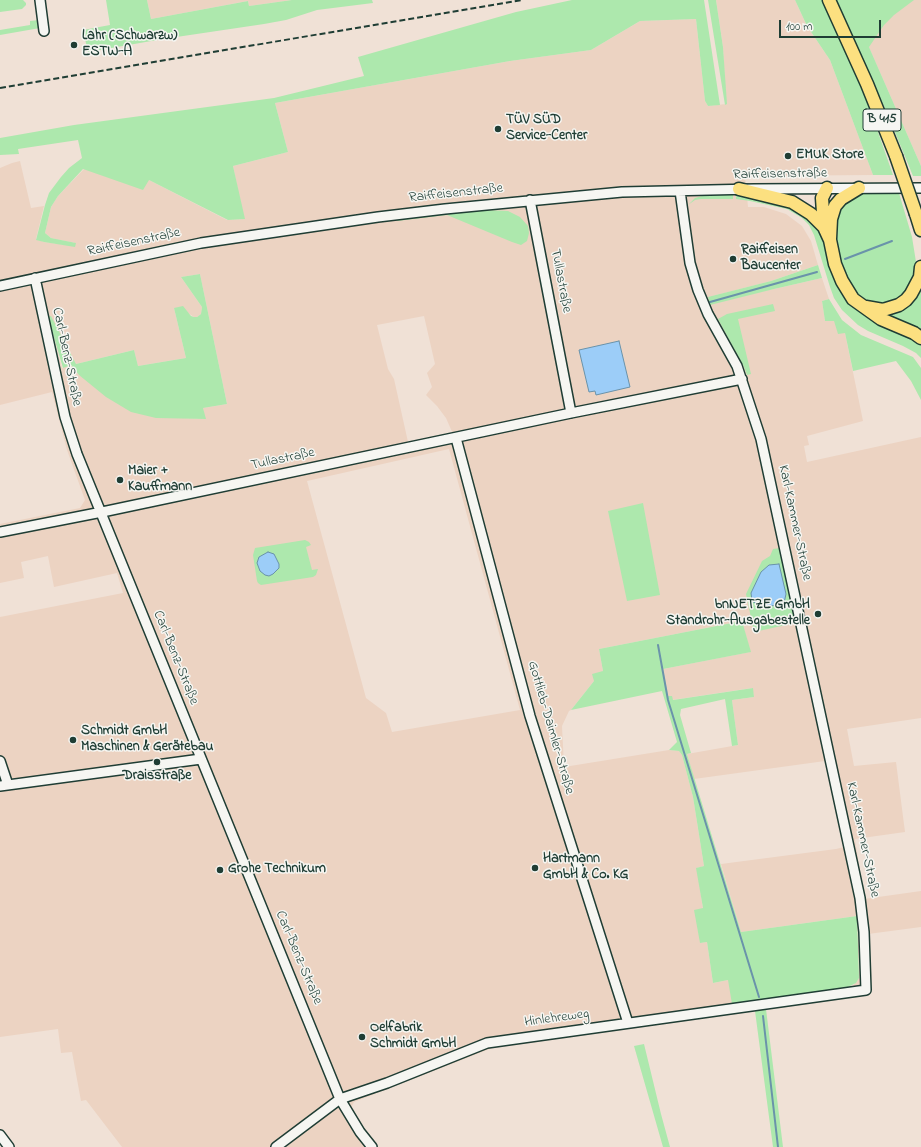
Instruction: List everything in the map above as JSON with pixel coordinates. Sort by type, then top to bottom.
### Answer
[{"type":"main road","name":"B 415","points":[[829,0],[864,76],[896,156],[921,230]]},
{"type":"main road","points":[[826,188],[830,202],[828,223],[835,264],[842,281],[853,299],[881,319],[914,333],[921,338]]},
{"type":"main road","points":[[828,223],[835,206],[841,199],[859,188]]},
{"type":"main road","points":[[739,189],[792,202],[828,223]]},
{"type":"main road","points":[[863,307],[883,310],[898,306],[911,294],[920,277],[921,266]]},
{"type":"street","points":[[40,0],[44,31]]},
{"type":"street","name":"Raiffeisenstraße","points":[[0,286],[201,243],[445,208],[622,192],[739,189],[921,188]]},
{"type":"street","name":"Karl-Kammer-Straße","points":[[680,191],[690,263],[698,290],[708,314],[737,366],[761,439],[860,898],[864,932],[866,990]]},
{"type":"street","name":"Tullastraße","points":[[530,200],[571,413]]},
{"type":"street","name":"Carl-Benz-Straße","points":[[35,278],[65,417],[77,454],[340,1099],[360,1132],[372,1147]]},
{"type":"street","name":"Tullastraße","points":[[0,532],[571,413],[742,379]]},
{"type":"street","name":"Gottlieb-Daimler-Straße","points":[[456,438],[530,716],[628,1023]]},
{"type":"street","points":[[0,761],[4,785],[201,759]]},
{"type":"street","name":"Hinlehreweg","points":[[276,1147],[340,1099],[387,1083],[488,1043],[866,990]]},
{"type":"street","points":[[0,1135],[9,1147]]},
{"type":"shaded area","points":[[147,0],[292,0],[249,6],[248,1],[151,19]]},
{"type":"shaded area","points":[[716,0],[795,0],[807,26],[830,60],[873,175],[745,176],[748,207],[764,207],[786,214],[802,226],[811,241],[818,265],[771,281],[709,297],[774,289],[822,278],[829,299],[822,301],[825,321],[834,321],[845,333],[863,421],[807,436],[809,445],[804,446],[807,462],[921,437],[921,718],[847,729],[854,766],[896,762],[905,832],[855,839],[864,899],[921,891],[921,927],[868,934],[869,994],[492,1048],[354,1102],[351,1108],[354,1118],[376,1147],[122,1147],[86,1100],[81,1101],[72,1052],[61,1053],[58,1029],[0,1037],[0,617],[123,593],[117,573],[54,587],[48,556],[21,562],[24,578],[0,583],[0,524],[80,508],[85,500],[67,450],[52,392],[0,405],[0,168],[20,161],[31,208],[44,206],[36,239],[44,242],[75,246],[75,243],[51,238],[45,233],[51,207],[58,196],[84,169],[149,180],[227,220],[244,219],[233,166],[288,152],[275,103],[510,61],[591,50],[640,21],[696,19],[705,101],[708,106],[726,104],[723,47]],"holes":[[[200,274],[227,404],[203,408],[205,419],[183,418],[79,375],[71,365],[62,368],[48,317],[51,317],[76,364],[134,350],[138,366],[186,358],[174,308],[197,317],[201,314],[202,307],[181,277]],[[424,316],[435,364],[427,373],[432,387],[426,395],[446,418],[453,434],[408,442],[394,379],[388,369],[377,325]],[[449,449],[520,710],[392,732],[386,713],[366,698],[307,481]],[[742,621],[750,652],[663,669],[668,696],[672,700],[752,688],[754,697],[732,700],[738,745],[687,754],[694,779],[825,761],[844,847],[721,864],[741,932],[857,916],[859,978],[853,986],[761,1000],[728,980],[713,983],[707,942],[700,943],[703,909],[697,868],[704,866],[693,797],[682,755],[679,751],[669,750],[564,767],[562,726],[569,711],[603,671],[599,649]]]},
{"type":"shaded area","points":[[848,0],[921,0],[921,166],[879,70]]},
{"type":"green space","points":[[0,0],[23,0],[26,5],[22,9],[0,12]]},
{"type":"green space","points":[[106,0],[147,0],[151,19],[248,1],[249,6],[292,0],[372,0],[373,3],[317,10],[286,20],[88,52],[83,30],[110,25]]},
{"type":"green space","points":[[572,0],[704,0],[720,105],[708,106],[705,101],[696,19],[640,21],[591,50],[510,61],[275,103],[288,152],[233,166],[245,219],[228,220],[149,180],[143,190],[83,169],[58,196],[51,207],[45,233],[51,238],[76,243],[75,247],[36,240],[49,193],[69,168],[82,158],[78,140],[18,149],[19,154],[0,155],[0,138],[74,125],[274,98],[364,76],[358,57],[516,12]]},
{"type":"green space","points":[[708,0],[716,0],[723,47],[727,104],[725,105]]},
{"type":"green space","points":[[795,0],[824,0],[857,72],[893,175],[873,175],[830,60],[807,26]]},
{"type":"green space","points":[[834,0],[914,0],[894,15],[884,25],[869,47],[921,166],[921,176],[913,176],[887,113]]},
{"type":"green space","points":[[39,20],[40,28],[0,35],[0,30],[30,25],[30,21]]},
{"type":"green space","points":[[863,192],[899,193],[912,237],[916,262],[915,278],[907,294],[891,305],[869,304],[859,297],[850,284],[839,257],[836,237],[837,210],[844,201]]},
{"type":"green space","points":[[709,194],[733,194],[733,199],[701,199],[695,200],[688,205],[695,198]]},
{"type":"green space","points":[[736,194],[774,199],[808,215],[821,233],[855,307],[879,324],[921,342],[921,358],[916,353],[903,346],[868,331],[858,325],[842,310],[834,298],[814,235],[809,225],[802,218],[787,209],[736,199]]},
{"type":"green space","points":[[486,210],[508,211],[520,217],[528,226],[529,233],[527,241],[521,245],[447,215],[397,221],[397,218],[445,212]]},
{"type":"green space","points":[[818,265],[822,278],[710,305],[708,297],[771,281]]},
{"type":"green space","points":[[200,274],[227,404],[203,408],[206,419],[156,418],[131,412],[106,397],[79,375],[71,365],[63,368],[48,317],[51,316],[76,364],[134,350],[138,366],[186,358],[174,308],[183,306],[191,316],[194,317],[201,314],[202,307],[181,277]]},
{"type":"green space","points":[[921,282],[921,334],[879,315]]},
{"type":"green space","points":[[829,299],[842,320],[861,335],[913,357],[921,368],[921,400],[911,381],[896,361],[853,371],[845,333],[838,334],[834,321],[825,321],[822,301]]},
{"type":"green space","points":[[773,304],[775,311],[738,319],[751,374],[747,375],[718,319],[727,314]]},
{"type":"green space","points":[[643,503],[660,595],[627,601],[608,511]]},
{"type":"green space","points":[[305,540],[311,545],[306,547],[312,570],[318,569],[316,575],[313,577],[261,585],[258,583],[253,555],[255,548]]},
{"type":"green space","points":[[780,548],[795,623],[754,632],[746,594],[762,561],[770,556],[773,549]]},
{"type":"green space","points":[[742,621],[751,652],[663,669],[668,696],[672,696],[673,700],[753,688],[754,697],[732,700],[738,745],[732,746],[725,699],[681,709],[680,715],[691,753],[687,754],[741,932],[857,916],[859,978],[856,983],[848,987],[732,1004],[728,980],[713,983],[707,942],[700,943],[694,910],[703,908],[696,868],[704,866],[693,797],[682,755],[679,751],[669,750],[677,742],[662,691],[571,710],[594,681],[592,674],[603,671],[599,649]]},
{"type":"green space","points":[[766,1009],[783,1147],[773,1147],[755,1011]]},
{"type":"green space","points":[[644,1044],[670,1147],[663,1147],[634,1046]]},
{"type":"water","points":[[619,341],[630,387],[596,395],[595,391],[589,392],[579,350]]},
{"type":"water","points":[[268,552],[274,554],[279,564],[279,568],[269,576],[260,571],[257,563],[259,557]]},
{"type":"water","points":[[779,564],[786,594],[784,603],[763,608],[752,601],[751,593],[761,572],[769,565]]},
{"type":"waterway","points":[[845,259],[892,241]]},
{"type":"waterway","points":[[710,302],[817,272]]},
{"type":"waterway","points":[[658,645],[668,700],[759,997]]},
{"type":"waterway","points":[[763,1016],[778,1147]]},
{"type":"railway","points":[[0,88],[522,0]]},
{"type":"place","name":"Lahr (Schwarzw) ESTW-A","points":[[74,45]]},
{"type":"place","name":"TÜV SÜD Service-Center","points":[[498,129]]},
{"type":"place","name":"EMUK Store","points":[[788,156]]},
{"type":"place","name":"Raiffeisen Baucenter","points":[[733,259]]},
{"type":"place","name":"Maier + Kauffmann","points":[[120,480]]},
{"type":"place","name":"bnNETZE GmbH Standrohr-Ausgabestelle","points":[[818,614]]},
{"type":"place","name":"Schmidt GmbH Maschinen & Gerätebau","points":[[73,740]]},
{"type":"place","name":"Draisstraße","points":[[157,762]]},
{"type":"place","name":"Hartmann GmbH & Co. KG","points":[[535,868]]},
{"type":"place","name":"Grohe Technikum","points":[[220,870]]},
{"type":"place","name":"Oelfabrik Schmidt GmbH","points":[[362,1037]]}]
